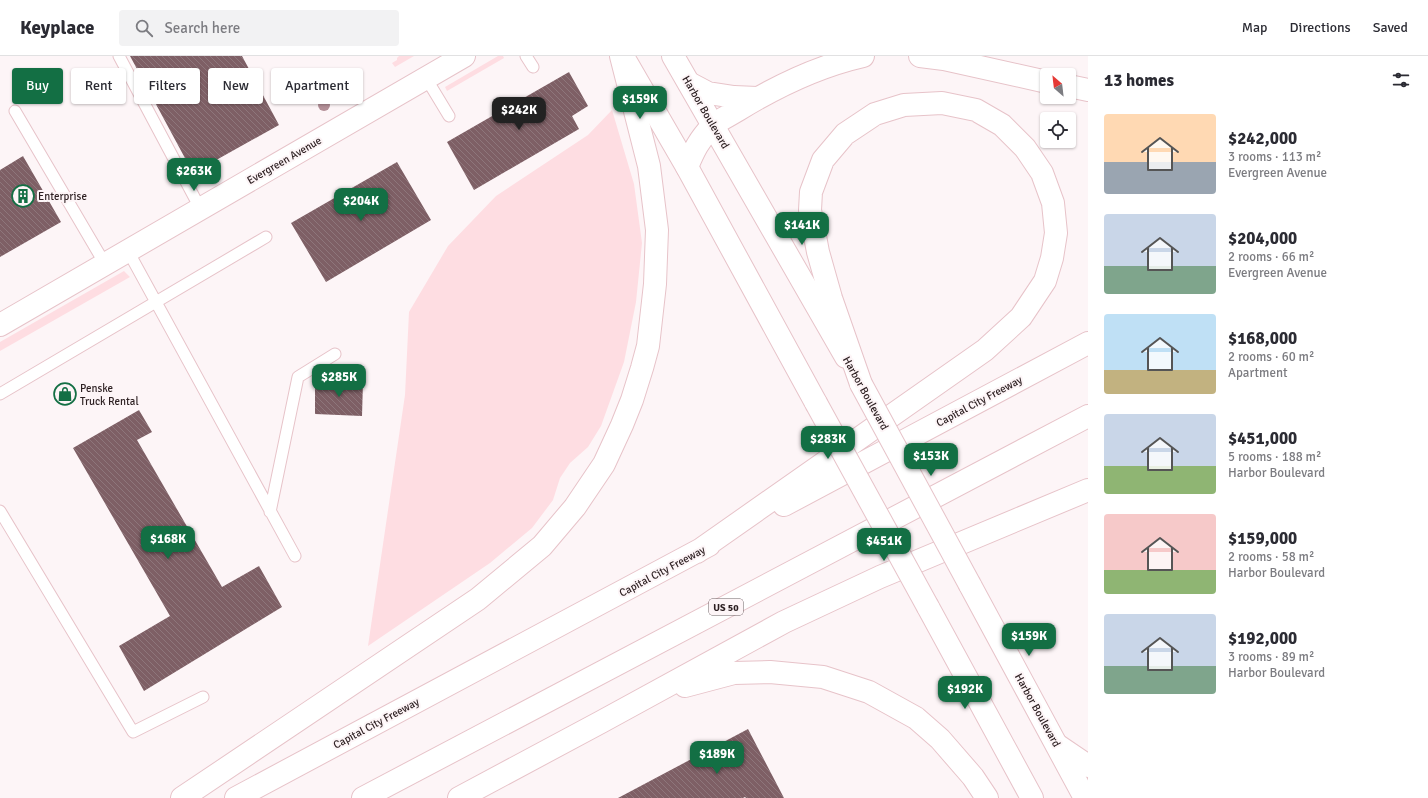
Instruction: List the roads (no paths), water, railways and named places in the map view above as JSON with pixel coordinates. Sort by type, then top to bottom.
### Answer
[{"type":"main road","name":"Evergreen Avenue","points":[[0,325],[464,56]]},
{"type":"main road","points":[[622,56],[687,167],[1032,798]]},
{"type":"main road","points":[[182,798],[478,599],[542,546],[575,507],[604,464],[625,419],[642,368],[648,346],[655,284],[657,230],[649,166],[622,56]]},
{"type":"main road","name":"Harbor Boulevard","points":[[674,56],[861,384],[1085,798]]},
{"type":"main road","points":[[687,167],[698,143],[713,125],[757,98],[821,68],[863,56]]},
{"type":"main road","points":[[920,56],[1040,81]]},
{"type":"main road","points":[[689,83],[708,93],[734,97],[757,98]]},
{"type":"main road","points":[[1076,87],[1088,90]]},
{"type":"main road","points":[[697,552],[985,350],[1020,317],[1045,281],[1052,258],[1056,233],[1053,203],[1042,173],[1025,148],[1002,125],[976,110],[942,103],[904,104],[875,114],[845,134],[823,160],[812,192],[810,210],[818,252],[831,298],[861,384]]},
{"type":"main road","name":"Capital City Freeway","points":[[236,798],[1088,343]]},
{"type":"main road","name":"US 50","points":[[364,798],[1088,416]]},
{"type":"main road","points":[[459,798],[791,619],[880,577],[1088,490]]},
{"type":"main road","points":[[602,722],[669,692],[702,681],[734,673],[770,672],[823,677],[869,692],[916,718],[940,739],[973,777],[987,798]]},
{"type":"main road","points":[[1057,746],[1088,766]]},
{"type":"lane","points":[[119,56],[200,208]]},
{"type":"lane","points":[[526,56],[533,68]]},
{"type":"lane","points":[[426,78],[449,116]]},
{"type":"lane","points":[[15,111],[105,264]]},
{"type":"lane","points":[[0,394],[266,237]]},
{"type":"lane","points":[[128,251],[155,303],[295,556]]},
{"type":"lane","points":[[270,512],[298,377],[335,354]]},
{"type":"lane","points":[[0,511],[132,732],[203,697]]},
{"type":"place","name":"Enterprise","points":[[23,196]]},
{"type":"place","name":"Penske Truck Rental","points":[[65,394]]}]
